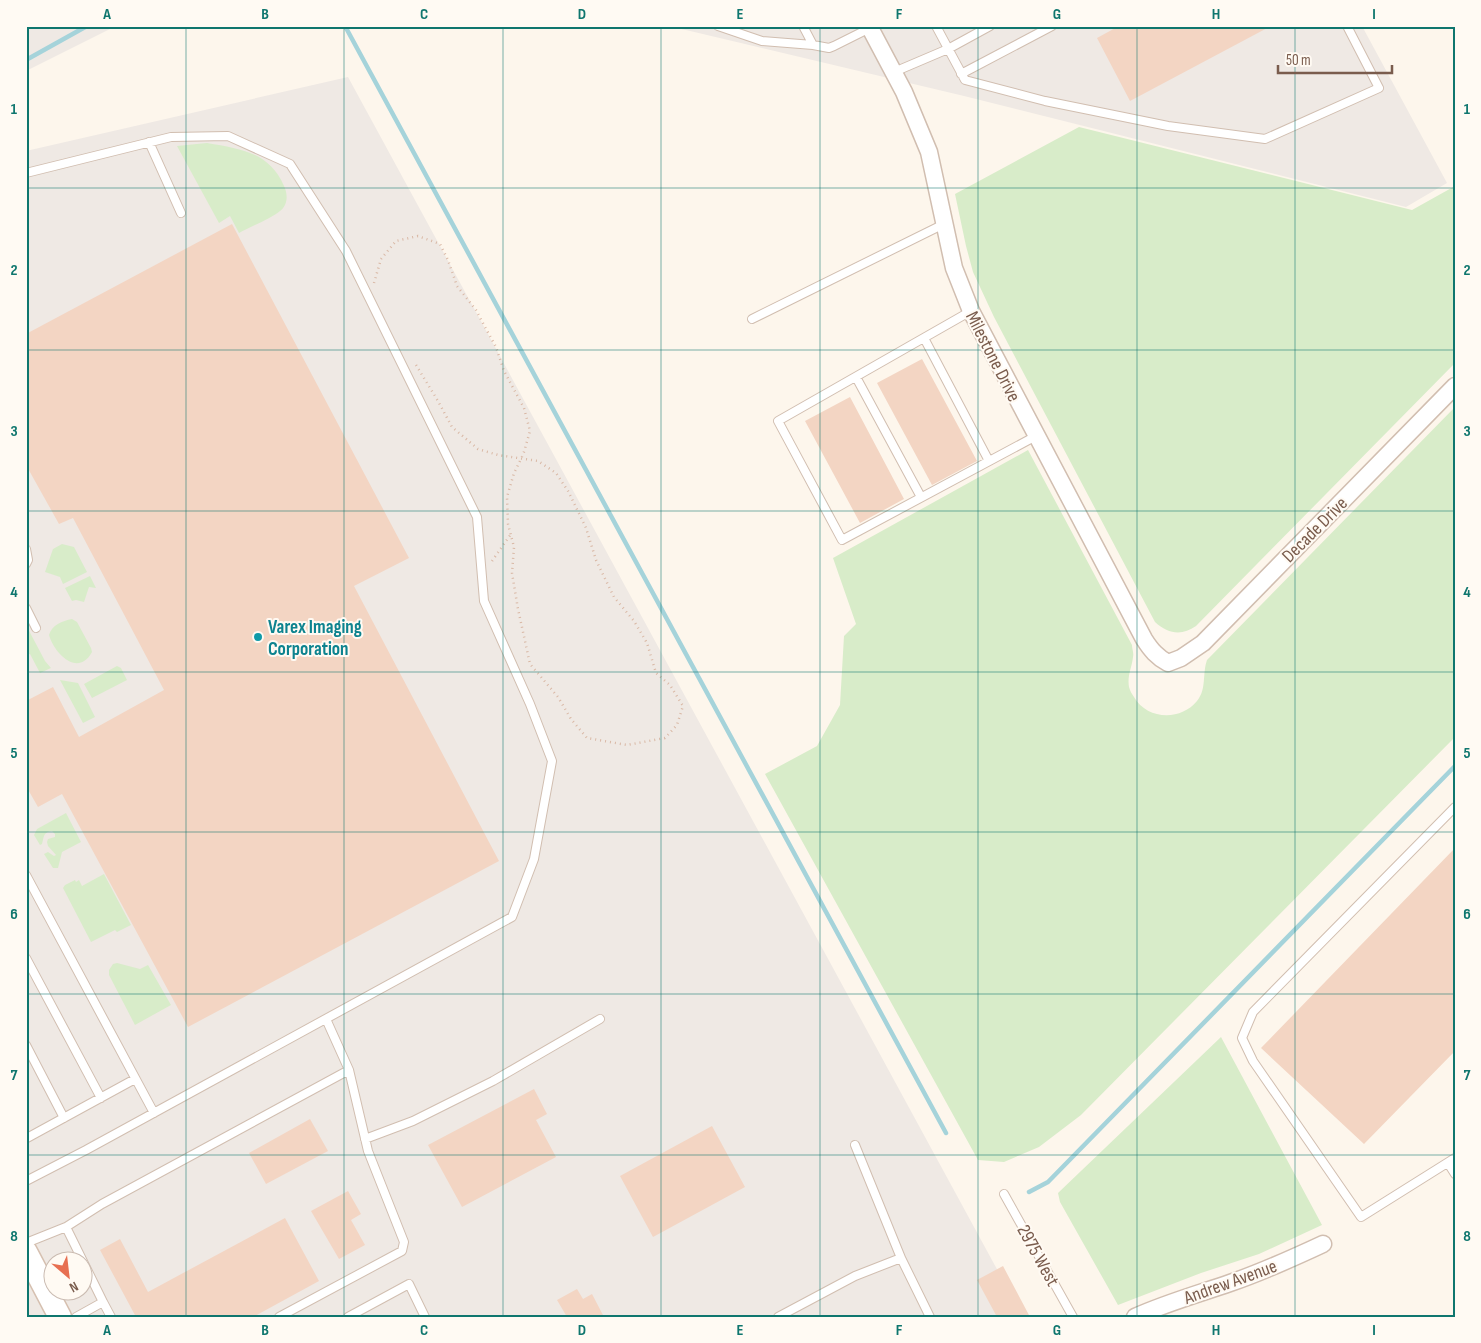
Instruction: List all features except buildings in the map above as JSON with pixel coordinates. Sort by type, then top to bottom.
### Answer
[{"type":"main road","points":[[26,1252],[60,1317]]},
{"type":"street","name":"Milestone Drive","points":[[870,27],[915,116],[928,152],[954,268],[971,311],[1144,639],[1150,649],[1168,663]]},
{"type":"street","name":"Decade Drive","points":[[1168,663],[1181,658],[1203,643],[1455,386]]},
{"type":"street","name":"Andrew Avenue","points":[[1135,1317],[1161,1305],[1232,1283],[1276,1266],[1323,1244]]},
{"type":"lane","points":[[718,26],[762,41],[829,48],[870,27]]},
{"type":"lane","points":[[803,26],[813,45]]},
{"type":"lane","points":[[936,26],[964,80],[1045,101],[1168,126],[1265,139],[1379,88],[1347,26]]},
{"type":"lane","points":[[894,72],[948,49],[990,26]]},
{"type":"lane","points":[[961,74],[1052,26]]},
{"type":"lane","points":[[26,173],[170,136],[228,136],[290,164],[346,251],[476,517],[484,601],[530,704],[552,761],[534,859],[512,917],[26,1181]]},
{"type":"lane","points":[[149,142],[181,213]]},
{"type":"lane","points":[[752,319],[944,224]]},
{"type":"lane","points":[[971,311],[778,421],[842,540],[1036,436]]},
{"type":"lane","points":[[924,338],[989,461]]},
{"type":"lane","points":[[856,377],[921,497]]},
{"type":"lane","points":[[26,549],[28,560],[26,564]]},
{"type":"lane","points":[[26,608],[36,628]]},
{"type":"lane","points":[[1455,807],[1253,1012],[1242,1038],[1254,1061],[1361,1218],[1451,1161],[1455,1174]]},
{"type":"lane","points":[[26,875],[30,891],[154,1113]]},
{"type":"lane","points":[[26,958],[101,1098]]},
{"type":"lane","points":[[279,1317],[402,1251],[404,1242],[368,1152],[349,1070],[326,1019]]},
{"type":"lane","points":[[365,1139],[413,1121],[493,1081],[600,1019]]},
{"type":"lane","points":[[26,1045],[64,1118]]},
{"type":"lane","points":[[26,1243],[66,1226],[102,1204],[349,1070]]},
{"type":"lane","points":[[26,1137],[135,1079]]},
{"type":"lane","points":[[855,1145],[900,1258],[930,1317]]},
{"type":"lane","name":"2975 West","points":[[1004,1194],[1073,1317]]},
{"type":"lane","points":[[66,1226],[111,1317]]},
{"type":"lane","points":[[778,1317],[855,1276],[900,1258]]},
{"type":"lane","points":[[348,1317],[409,1284],[426,1317]]},
{"type":"lane","points":[[76,1317],[103,1302]]},
{"type":"path","points":[[374,284],[381,259],[396,241],[418,236],[440,244],[457,286],[476,310],[496,346],[504,371],[524,408],[530,431],[524,452],[521,459],[514,472],[507,497],[508,524],[514,547],[512,573],[519,617],[530,664],[558,697],[571,719],[587,738],[627,745],[665,738],[677,725],[683,706],[670,685],[656,673],[647,644],[634,622],[614,597],[596,560],[586,528],[568,491],[556,473],[538,461],[521,459],[498,455],[478,449],[452,427],[414,363]]},
{"type":"path","points":[[482,576],[511,534]]},
{"type":"shaded area","points":[[26,26],[116,26],[26,71]]},
{"type":"shaded area","points":[[669,26],[1362,26],[1447,183],[1406,207],[964,96]]},
{"type":"shaded area","points":[[348,77],[1023,1317],[26,1317],[26,151]]},
{"type":"green space","points":[[1079,127],[1412,210],[1455,186],[1455,363],[1196,626],[1186,631],[1170,631],[1155,622],[994,317],[973,272],[966,246],[955,194]]},
{"type":"green space","points":[[207,143],[242,150],[262,159],[278,175],[285,189],[287,196],[283,209],[272,217],[239,233],[230,216],[219,223],[177,146]]},
{"type":"green space","points":[[1455,407],[1455,737],[1081,1115],[1039,1147],[1004,1162],[978,1160],[765,774],[817,746],[840,705],[844,636],[856,624],[833,558],[1028,450],[1132,645],[1133,656],[1129,675],[1131,692],[1140,705],[1147,710],[1155,714],[1173,715],[1190,708],[1197,701],[1202,692],[1207,660]]},
{"type":"green space","points":[[62,544],[74,547],[87,572],[63,584],[60,577],[45,572],[53,549]]},
{"type":"green space","points":[[90,576],[96,588],[89,587],[84,602],[72,601],[65,588]]},
{"type":"green space","points":[[72,619],[77,622],[92,652],[80,663],[74,663],[61,655],[49,635],[58,624]]},
{"type":"green space","points":[[26,625],[45,661],[51,668],[40,673],[30,654],[26,655]]},
{"type":"green space","points":[[117,666],[121,668],[127,680],[92,698],[84,684]]},
{"type":"green space","points":[[60,680],[78,683],[95,717],[83,723]]},
{"type":"green space","points":[[66,813],[81,842],[62,852],[58,868],[53,868],[44,854],[48,852],[54,856],[56,855],[47,842],[48,839],[55,837],[55,834],[52,831],[47,832],[40,845],[34,835],[37,829]]},
{"type":"green space","points":[[104,874],[131,925],[117,932],[115,930],[91,942],[63,888],[75,880],[76,882],[79,880],[82,886]]},
{"type":"green space","points":[[117,963],[140,969],[148,965],[171,1005],[135,1025],[109,975],[109,970],[113,964]]},
{"type":"green space","points":[[1221,1037],[1322,1225],[1259,1254],[1201,1273],[1118,1305],[1060,1202],[1058,1193]]},
{"type":"waterway","points":[[26,60],[87,26]]},
{"type":"waterway","points":[[345,26],[946,1133]]},
{"type":"waterway","points":[[1029,1192],[1048,1182],[1455,766]]},
{"type":"place","name":"Varex Imaging Corporation","points":[[258,637]]}]
